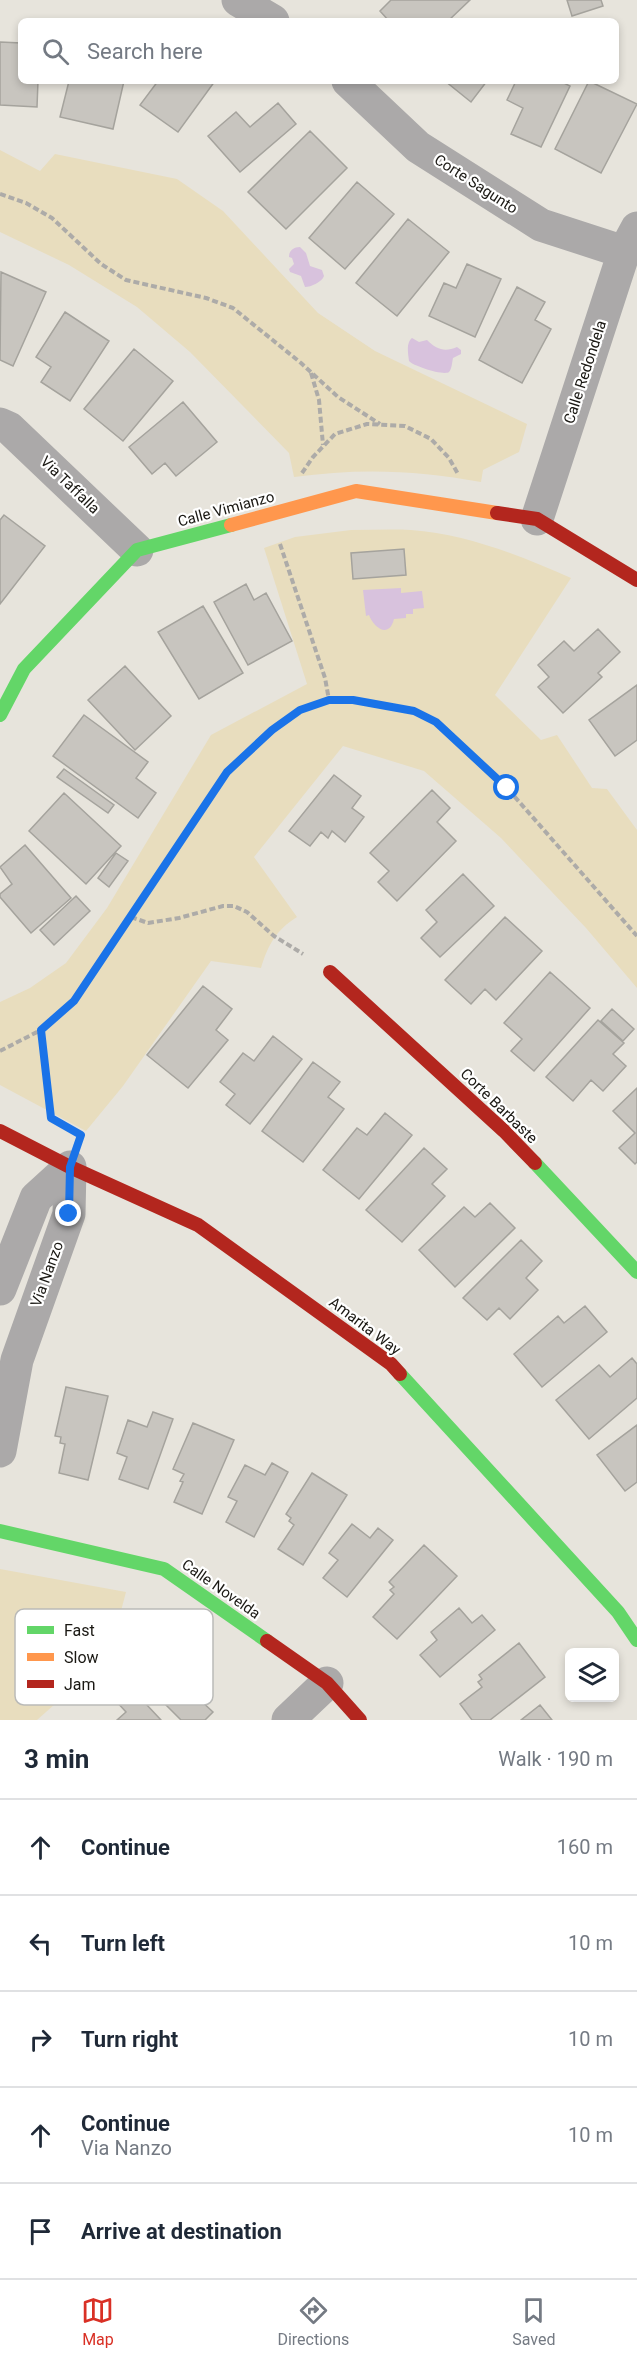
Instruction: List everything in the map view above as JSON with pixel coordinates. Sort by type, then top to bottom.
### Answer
[{"type":"street","points":[[238,0],[268,18]]},
{"type":"street","name":"Corte Sagunto","points":[[351,84],[418,147],[541,225],[630,240]]},
{"type":"street","name":"Calle Redondela","points":[[537,519],[630,240]]},
{"type":"street","name":"Via Taffalla","points":[[0,424],[9,428],[137,550]]},
{"type":"street","name":"Calle Vimianzo","points":[[137,550],[356,491],[537,519]]},
{"type":"street","points":[[537,519],[637,580]]},
{"type":"street","points":[[0,715],[24,669],[137,550]]},
{"type":"street","name":"Corte Barbaste","points":[[330,972],[504,1131],[637,1272]]},
{"type":"street","name":"Amarita Way","points":[[0,1131],[70,1167],[198,1225],[391,1364],[618,1612],[637,1640]]},
{"type":"street","points":[[0,1289],[36,1198],[70,1167]]},
{"type":"street","name":"Via Nanzo","points":[[0,1451],[17,1360],[69,1214],[70,1167]]},
{"type":"street","name":"Calle Novelda","points":[[0,1532],[164,1569],[327,1683],[360,1720]]},
{"type":"street","points":[[288,1720],[327,1683]]},
{"type":"path","points":[[0,194],[26,203],[52,218],[101,264],[126,280],[206,298],[233,308],[338,397],[380,424]]},
{"type":"path","points":[[311,372],[319,400],[323,446]]},
{"type":"path","points":[[0,1051],[41,1030],[74,1001],[227,772],[272,730],[300,710],[329,700],[353,700],[414,711],[436,722],[507,788],[637,936]]},
{"type":"path","points":[[131,917],[148,923],[179,918],[223,906],[234,906],[247,912],[274,936],[330,972]]},
{"type":"path","points":[[41,1030],[51,1118],[81,1135],[70,1167]]},
{"type":"shaded area","points":[[0,150],[40,171],[55,154],[177,179],[223,211],[318,313],[375,351],[527,424],[519,452],[483,470],[481,482],[434,475],[365,471],[294,477],[289,453],[190,352],[137,307],[69,265],[0,232]]},
{"type":"shaded area","points":[[300,247],[306,253],[310,266],[322,270],[324,276],[319,282],[307,287],[301,276],[290,272],[289,269],[294,264],[292,258],[289,257],[290,252]]},
{"type":"shaded area","points":[[412,338],[419,342],[427,340],[441,349],[457,347],[461,350],[461,354],[453,358],[449,372],[429,370],[409,361],[408,345]]},
{"type":"shaded area","points":[[351,530],[411,530],[453,536],[513,554],[571,578],[495,695],[541,740],[557,735],[592,788],[607,789],[637,830],[637,988],[586,928],[501,838],[424,771],[343,746],[254,857],[297,917],[274,939],[261,968],[211,961],[123,1086],[86,1131],[0,1085],[0,1002],[30,988],[66,963],[107,908],[211,735],[307,684],[264,548],[295,537]]},
{"type":"shaded area","points":[[401,588],[401,593],[422,591],[424,608],[413,609],[413,614],[406,614],[406,618],[394,619],[389,629],[378,627],[369,615],[366,616],[363,590]]},
{"type":"shaded area","points":[[0,1569],[126,1592],[121,1609],[15,1609],[15,1705],[54,1705],[37,1720],[0,1720]]},
{"type":"building","points":[[391,0],[470,0],[451,18],[386,18],[380,11]]},
{"type":"building","points":[[567,0],[601,0],[603,6],[572,16]]},
{"type":"building","points":[[0,42],[18,43],[18,84],[38,84],[37,107],[0,105]]},
{"type":"building","points":[[68,84],[123,84],[113,129],[60,117]]},
{"type":"building","points":[[156,84],[213,84],[178,132],[140,105]]},
{"type":"building","points":[[449,84],[485,84],[471,102]]},
{"type":"building","points":[[515,84],[566,84],[570,86],[541,147],[511,134],[523,108],[507,100]]},
{"type":"building","points":[[588,84],[595,84],[637,104],[601,173],[555,149]]},
{"type":"building","points":[[278,103],[296,124],[240,172],[208,136],[236,112],[250,127]]},
{"type":"building","points":[[310,131],[347,168],[286,229],[248,192]]},
{"type":"building","points":[[357,182],[394,214],[345,269],[309,238]]},
{"type":"building","points":[[408,219],[449,252],[397,316],[356,283]]},
{"type":"building","points":[[467,264],[501,279],[475,337],[429,316],[444,283],[456,288]]},
{"type":"building","points":[[1,272],[46,292],[13,366],[0,360]]},
{"type":"building","points":[[517,287],[545,302],[535,320],[551,329],[522,383],[479,360]]},
{"type":"building","points":[[65,312],[109,341],[70,401],[41,382],[51,367],[36,357]]},
{"type":"building","points":[[134,349],[173,381],[123,441],[84,409]]},
{"type":"building","points":[[183,402],[217,442],[176,476],[165,463],[152,474],[129,447]]},
{"type":"building","points":[[4,515],[45,546],[0,604],[0,520]]},
{"type":"building","points":[[404,549],[406,575],[353,579],[351,553]]},
{"type":"building","points":[[246,584],[254,600],[266,593],[292,641],[248,665],[214,602]]},
{"type":"building","points":[[203,606],[243,673],[199,699],[158,632]]},
{"type":"building","points":[[598,629],[620,652],[598,673],[602,677],[563,713],[538,687],[549,677],[538,665],[564,641],[574,651]]},
{"type":"building","points":[[125,666],[171,716],[135,750],[88,700]]},
{"type":"building","points":[[637,685],[637,740],[615,756],[589,720]]},
{"type":"building","points":[[84,715],[148,762],[136,778],[156,793],[138,818],[53,756]]},
{"type":"building","points":[[64,769],[114,805],[108,813],[57,777]]},
{"type":"building","points":[[334,775],[361,796],[352,808],[364,817],[345,842],[332,831],[328,838],[321,832],[310,846],[289,831]]},
{"type":"building","points":[[432,790],[450,808],[437,822],[456,841],[397,901],[378,882],[389,871],[370,853]]},
{"type":"building","points":[[64,793],[121,846],[86,884],[29,831]]},
{"type":"building","points":[[25,845],[71,898],[31,933],[0,897],[0,894],[12,884],[0,867]]},
{"type":"building","points":[[116,853],[128,861],[109,887],[98,878]]},
{"type":"building","points":[[463,874],[494,906],[440,957],[421,938],[437,922],[426,910]]},
{"type":"building","points":[[76,896],[90,911],[54,945],[40,930]]},
{"type":"building","points":[[505,917],[542,951],[496,1000],[485,989],[471,1004],[445,980]]},
{"type":"building","points":[[550,972],[590,1008],[534,1071],[511,1051],[522,1039],[504,1023]]},
{"type":"building","points":[[203,986],[232,1009],[216,1030],[228,1040],[188,1088],[147,1055]]},
{"type":"building","points":[[612,1009],[634,1029],[623,1041],[601,1021]]},
{"type":"building","points":[[598,1020],[624,1043],[613,1054],[626,1066],[603,1091],[591,1080],[573,1101],[546,1077]]},
{"type":"building","points":[[273,1036],[302,1059],[250,1124],[226,1105],[235,1094],[220,1082],[243,1053],[254,1061]]},
{"type":"building","points":[[313,1062],[340,1082],[328,1097],[344,1109],[303,1162],[262,1131]]},
{"type":"building","points":[[637,1088],[637,1162],[635,1164],[619,1148],[635,1133],[613,1111]]},
{"type":"building","points":[[385,1113],[412,1135],[359,1199],[323,1170],[357,1128],[367,1135]]},
{"type":"building","points":[[424,1148],[447,1169],[432,1184],[445,1196],[402,1242],[366,1210]]},
{"type":"building","points":[[490,1203],[515,1228],[455,1287],[419,1250],[464,1207],[475,1217]]},
{"type":"building","points":[[521,1240],[542,1261],[526,1278],[538,1290],[510,1319],[499,1308],[487,1320],[463,1298]]},
{"type":"building","points":[[585,1306],[607,1332],[542,1387],[514,1354],[558,1316],[564,1323]]},
{"type":"building","points":[[632,1358],[637,1364],[637,1398],[589,1439],[556,1400],[599,1365],[610,1377]]},
{"type":"building","points":[[66,1387],[108,1396],[88,1480],[59,1473],[65,1444],[60,1443],[61,1437],[55,1436]]},
{"type":"building","points":[[153,1412],[173,1419],[148,1489],[119,1479],[127,1457],[117,1453],[128,1420],[147,1427]]},
{"type":"building","points":[[193,1423],[234,1440],[202,1514],[174,1502],[184,1474],[173,1469]]},
{"type":"building","points":[[637,1425],[637,1482],[625,1491],[597,1455]]},
{"type":"building","points":[[272,1463],[288,1472],[254,1537],[226,1522],[237,1501],[228,1497],[245,1465],[265,1475]]},
{"type":"building","points":[[312,1473],[347,1495],[303,1565],[278,1549],[294,1525],[286,1514]]},
{"type":"building","points":[[352,1524],[370,1538],[378,1528],[393,1540],[347,1597],[323,1578],[338,1560],[329,1553]]},
{"type":"building","points":[[424,1545],[457,1576],[397,1639],[373,1617],[394,1594],[390,1590],[394,1587],[389,1582]]},
{"type":"building","points":[[459,1608],[472,1623],[482,1615],[495,1630],[440,1677],[420,1655],[437,1640],[431,1632]]},
{"type":"building","points":[[519,1643],[545,1677],[490,1720],[472,1720],[460,1704],[482,1687],[478,1682],[482,1679],[479,1675]]},
{"type":"building","points":[[120,1705],[147,1705],[161,1720],[117,1720],[126,1712]]},
{"type":"building","points":[[166,1705],[205,1705],[213,1712],[205,1720],[181,1720]]},
{"type":"building","points":[[540,1705],[552,1720],[521,1720]]},
{"type":"traffic: fast","points":[[0,715],[24,669],[137,550],[231,525]]},
{"type":"traffic: fast","points":[[535,1163],[637,1272]]},
{"type":"traffic: fast","points":[[400,1374],[618,1612],[637,1640]]},
{"type":"traffic: fast","points":[[0,1531],[164,1569],[267,1641]]},
{"type":"traffic: slow","points":[[231,525],[356,491],[497,513]]},
{"type":"traffic: jam","points":[[497,513],[537,519],[637,580]]},
{"type":"traffic: jam","points":[[330,972],[504,1131],[535,1163]]},
{"type":"traffic: jam","points":[[0,1131],[70,1167],[198,1225],[391,1364],[400,1374]]},
{"type":"traffic: jam","points":[[267,1641],[327,1683],[360,1720]]},
{"type":"route","points":[[69,1214],[70,1167],[81,1135],[51,1118],[41,1030],[74,1001],[170,861],[227,772],[272,730],[300,710],[329,700],[353,700],[414,711],[436,722],[507,788]]}]
